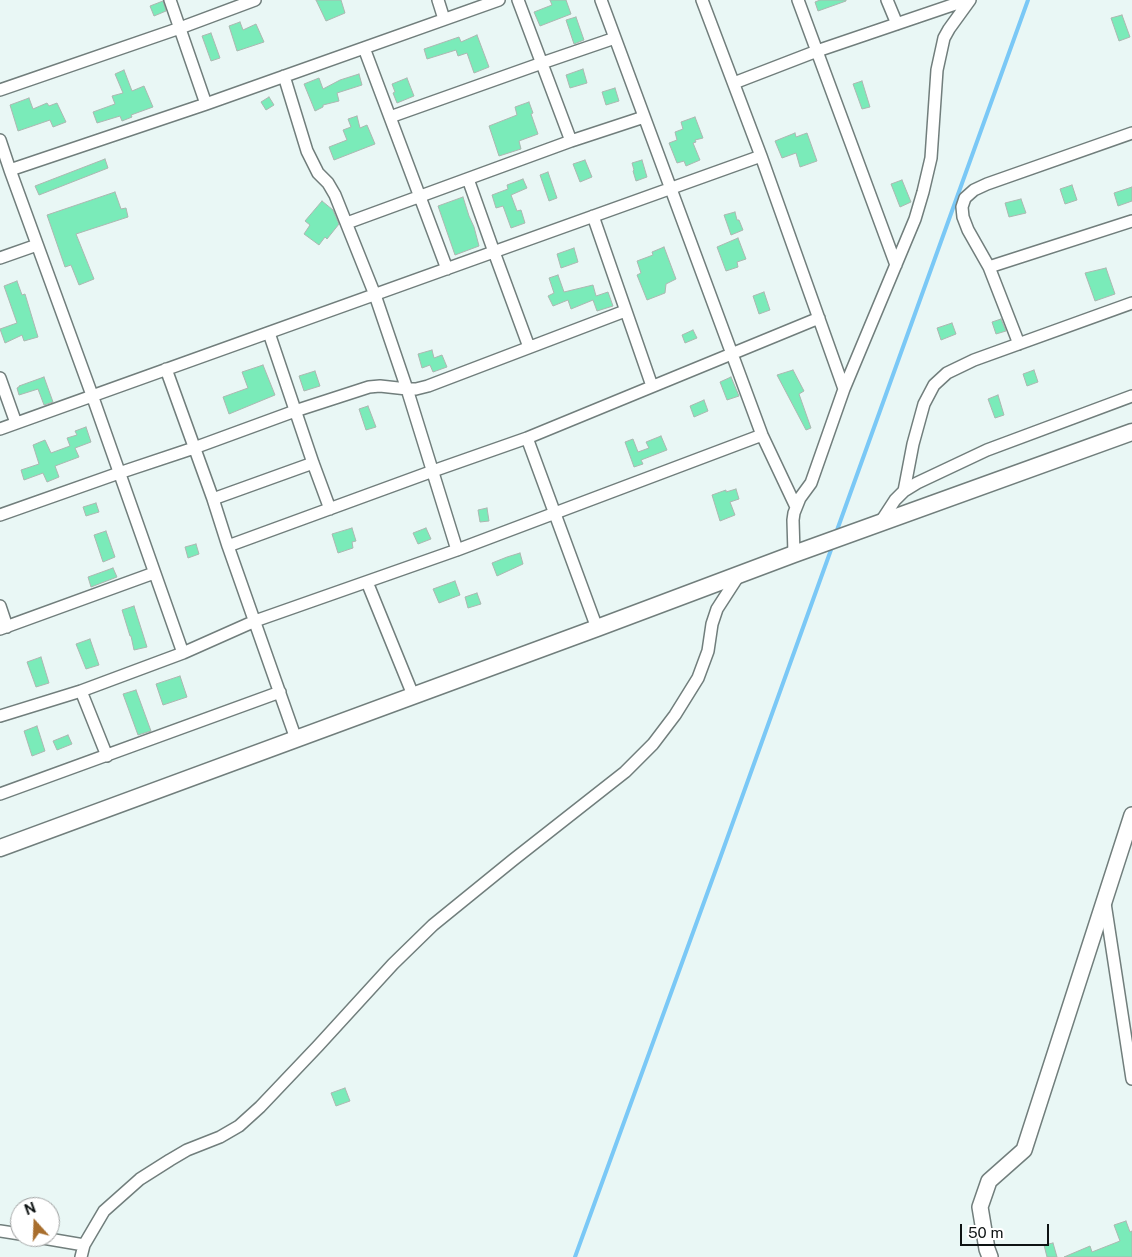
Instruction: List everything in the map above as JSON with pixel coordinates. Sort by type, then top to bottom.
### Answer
[{"type":"main road","points":[[0,848],[188,780],[794,554],[1132,432]]},
{"type":"street","points":[[170,0],[206,104]]},
{"type":"street","points":[[0,90],[255,0]]},
{"type":"street","points":[[438,0],[444,19]]},
{"type":"street","points":[[10,170],[206,104],[499,0]]},
{"type":"street","points":[[518,0],[571,141]]},
{"type":"street","points":[[601,0],[762,435],[796,507]]},
{"type":"street","points":[[798,0],[896,265]]},
{"type":"street","points":[[888,0],[897,24]]},
{"type":"street","points":[[734,83],[817,52],[969,0]]},
{"type":"street","points":[[794,554],[793,520],[796,507],[811,483],[844,388],[915,219],[931,158],[936,70],[944,38],[969,0]]},
{"type":"street","points":[[705,1],[844,388]]},
{"type":"street","points":[[390,117],[615,38]]},
{"type":"street","points":[[364,48],[447,269]]},
{"type":"street","points":[[284,76],[307,151],[318,173],[328,183],[335,195],[375,295],[407,389],[457,550]]},
{"type":"street","points":[[346,224],[571,141],[644,117]]},
{"type":"street","points":[[1019,344],[989,267],[968,230],[963,217],[962,207],[965,198],[974,190],[987,184],[1132,133]]},
{"type":"street","points":[[0,140],[183,653]]},
{"type":"street","points":[[0,429],[761,156]]},
{"type":"street","points":[[468,179],[529,347]]},
{"type":"street","points":[[593,216],[652,386]]},
{"type":"street","points":[[989,267],[1132,221]]},
{"type":"street","points":[[0,258],[37,245]]},
{"type":"street","points":[[904,492],[913,444],[924,404],[934,385],[947,372],[974,360],[1132,303]]},
{"type":"street","points":[[0,515],[194,448],[295,410],[369,387],[416,389],[428,386],[625,311]]},
{"type":"street","points":[[228,546],[433,470],[527,438],[819,318]]},
{"type":"street","points":[[269,333],[330,509]]},
{"type":"street","points":[[166,369],[296,739]]},
{"type":"street","points":[[0,378],[16,422]]},
{"type":"street","points":[[880,523],[895,500],[917,483],[987,450],[1132,396]]},
{"type":"street","points":[[0,716],[81,690],[183,653],[255,621],[457,550],[762,435]]},
{"type":"street","points":[[527,438],[597,628]]},
{"type":"street","points":[[213,499],[313,463]]},
{"type":"street","points":[[0,606],[4,628],[154,573]]},
{"type":"street","points":[[81,1257],[84,1245],[104,1211],[140,1179],[187,1150],[220,1137],[239,1126],[260,1107],[393,964],[433,925],[625,772],[652,744],[675,715],[698,678],[708,651],[712,624],[717,609],[739,575]]},
{"type":"street","points":[[366,582],[413,695]]},
{"type":"street","points":[[81,690],[107,756]]},
{"type":"street","points":[[0,794],[280,692]]},
{"type":"street","points":[[990,1257],[980,1207],[989,1182],[1024,1150],[1132,815]]},
{"type":"street","points":[[1105,899],[1132,1079]]},
{"type":"street","points":[[60,1241],[84,1245]]},
{"type":"building","points":[[316,0],[341,0],[345,13],[326,21]]},
{"type":"building","points":[[550,0],[566,0],[571,14],[540,26],[534,12],[552,5]]},
{"type":"building","points":[[820,0],[846,1],[818,11],[815,2]]},
{"type":"building","points":[[163,1],[166,11],[154,16],[150,6]]},
{"type":"building","points":[[1122,15],[1130,37],[1119,41],[1111,18]]},
{"type":"building","points":[[576,17],[584,40],[574,44],[566,20]]},
{"type":"building","points":[[240,22],[243,30],[256,24],[264,42],[237,51],[229,26]]},
{"type":"building","points":[[211,33],[220,58],[211,61],[202,36]]},
{"type":"building","points":[[477,35],[489,67],[474,73],[467,53],[458,56],[456,50],[427,59],[424,49],[459,37],[461,42]]},
{"type":"building","points":[[583,69],[587,83],[570,88],[566,75]]},
{"type":"building","points":[[124,70],[132,91],[144,86],[153,107],[131,115],[132,117],[122,121],[120,116],[97,123],[93,112],[115,104],[112,96],[123,93],[115,74]]},
{"type":"building","points":[[359,74],[362,85],[337,93],[339,101],[323,105],[323,107],[315,111],[304,84],[319,78],[323,89],[340,80]]},
{"type":"building","points":[[407,78],[414,96],[397,103],[392,84]]},
{"type":"building","points":[[862,81],[870,107],[862,109],[853,84]]},
{"type":"building","points":[[615,88],[619,101],[606,105],[602,92]]},
{"type":"building","points":[[269,97],[274,105],[266,110],[261,102]]},
{"type":"building","points":[[29,98],[33,109],[47,103],[49,106],[57,103],[66,122],[53,127],[50,120],[18,131],[10,105]]},
{"type":"building","points":[[529,102],[538,134],[519,141],[521,149],[499,156],[489,126],[517,115],[515,107]]},
{"type":"building","points":[[357,116],[360,128],[367,125],[375,144],[334,160],[329,147],[347,140],[343,130],[351,127],[348,119]]},
{"type":"building","points":[[695,117],[703,138],[695,140],[696,142],[693,143],[700,160],[686,166],[684,161],[677,163],[669,143],[677,140],[675,132],[683,129],[681,122]]},
{"type":"building","points":[[795,133],[796,137],[807,133],[817,161],[800,167],[796,153],[782,158],[775,141]]},
{"type":"building","points":[[105,159],[108,168],[39,195],[35,186]]},
{"type":"building","points":[[585,160],[592,177],[580,182],[573,164]]},
{"type":"building","points":[[642,160],[647,177],[636,181],[632,163]]},
{"type":"building","points":[[548,172],[557,198],[549,201],[540,175]]},
{"type":"building","points":[[523,179],[527,188],[511,195],[517,211],[521,210],[525,223],[511,228],[503,206],[496,208],[492,195],[508,189],[507,185]]},
{"type":"building","points":[[902,180],[911,202],[900,207],[891,184]]},
{"type":"building","points":[[1072,185],[1077,200],[1065,204],[1060,189]]},
{"type":"building","points":[[1132,187],[1132,201],[1118,206],[1114,193]]},
{"type":"building","points":[[115,192],[121,209],[126,208],[128,217],[76,234],[94,279],[79,285],[71,265],[65,267],[47,215]]},
{"type":"building","points":[[463,197],[479,246],[455,255],[438,206]]},
{"type":"building","points":[[1021,199],[1026,213],[1009,217],[1005,203]]},
{"type":"building","points":[[322,201],[333,210],[339,224],[327,239],[325,237],[319,245],[304,234],[310,225],[305,221]]},
{"type":"building","points":[[735,212],[743,230],[731,235],[724,215]]},
{"type":"building","points":[[738,238],[746,259],[737,262],[738,267],[726,271],[717,247]]},
{"type":"building","points":[[664,247],[676,279],[666,284],[665,293],[647,300],[637,275],[641,273],[637,261],[653,255],[652,252]]},
{"type":"building","points":[[574,248],[578,262],[561,268],[557,254]]},
{"type":"building","points":[[1106,268],[1115,294],[1095,301],[1085,273]]},
{"type":"building","points":[[558,275],[564,292],[593,285],[596,296],[608,292],[613,306],[597,311],[593,300],[571,309],[568,300],[553,306],[548,296],[554,293],[549,278]]},
{"type":"building","points":[[17,281],[22,295],[25,294],[38,337],[24,341],[22,335],[5,343],[0,329],[17,323],[4,286]]},
{"type":"building","points":[[764,292],[770,310],[759,314],[753,296]]},
{"type":"building","points":[[1001,319],[1006,331],[996,334],[992,322]]},
{"type":"building","points":[[952,323],[956,334],[941,340],[937,328]]},
{"type":"building","points":[[693,330],[697,338],[685,343],[682,335]]},
{"type":"building","points":[[432,350],[434,358],[442,355],[447,367],[433,372],[430,365],[422,368],[418,354]]},
{"type":"building","points":[[263,365],[275,395],[229,414],[223,397],[248,388],[242,372]]},
{"type":"building","points":[[793,370],[804,391],[799,394],[811,428],[806,430],[777,375]]},
{"type":"building","points":[[1034,370],[1038,382],[1027,386],[1023,374]]},
{"type":"building","points":[[315,371],[320,386],[304,391],[299,376]]},
{"type":"building","points":[[44,377],[53,402],[44,405],[38,389],[19,395],[17,388],[19,386]]},
{"type":"building","points":[[731,377],[739,396],[727,400],[720,382]]},
{"type":"building","points":[[998,395],[1004,415],[995,418],[988,399]]},
{"type":"building","points":[[704,400],[708,411],[694,417],[690,406]]},
{"type":"building","points":[[368,406],[376,427],[366,430],[359,409]]},
{"type":"building","points":[[86,427],[91,442],[75,448],[79,457],[55,466],[59,477],[47,482],[43,473],[24,480],[21,470],[39,464],[33,445],[45,440],[51,453],[70,446],[67,438],[77,435],[75,431]]},
{"type":"building","points":[[661,436],[667,450],[641,460],[643,464],[634,467],[625,442],[633,439],[638,452],[649,448],[646,442]]},
{"type":"building","points":[[736,489],[739,499],[730,502],[735,515],[720,521],[712,495]]},
{"type":"building","points":[[96,503],[99,512],[86,516],[83,507]]},
{"type":"building","points":[[487,508],[489,521],[480,522],[478,510]]},
{"type":"building","points":[[352,528],[356,541],[352,542],[353,548],[338,553],[332,534]]},
{"type":"building","points":[[426,528],[431,539],[418,544],[413,533]]},
{"type":"building","points":[[106,531],[115,557],[103,562],[94,535]]},
{"type":"building","points":[[196,544],[199,554],[188,558],[185,547]]},
{"type":"building","points":[[520,553],[523,564],[497,576],[492,563]]},
{"type":"building","points":[[113,568],[117,577],[91,587],[88,577]]},
{"type":"building","points":[[455,581],[460,595],[439,603],[433,589]]},
{"type":"building","points":[[477,593],[481,604],[468,608],[465,597]]},
{"type":"building","points":[[134,606],[147,647],[134,650],[122,610]]},
{"type":"building","points":[[90,639],[99,665],[86,669],[76,644]]},
{"type":"building","points":[[41,657],[49,683],[36,687],[27,662]]},
{"type":"building","points":[[180,676],[187,697],[163,705],[156,684]]},
{"type":"building","points":[[136,690],[151,731],[138,735],[123,694]]},
{"type":"building","points":[[37,726],[45,751],[32,756],[24,731]]},
{"type":"building","points":[[68,735],[72,744],[57,750],[53,741]]},
{"type":"building","points":[[345,1088],[350,1101],[336,1106],[331,1093]]},
{"type":"building","points":[[1126,1221],[1130,1232],[1132,1231],[1132,1257],[1064,1257],[1090,1246],[1092,1252],[1120,1241],[1114,1225]]},
{"type":"building","points":[[1053,1243],[1057,1257],[1047,1257],[1044,1245]]},
{"type":"waterway","points":[[836,533],[1028,0]]},
{"type":"waterway","points":[[575,1257],[832,547]]}]
